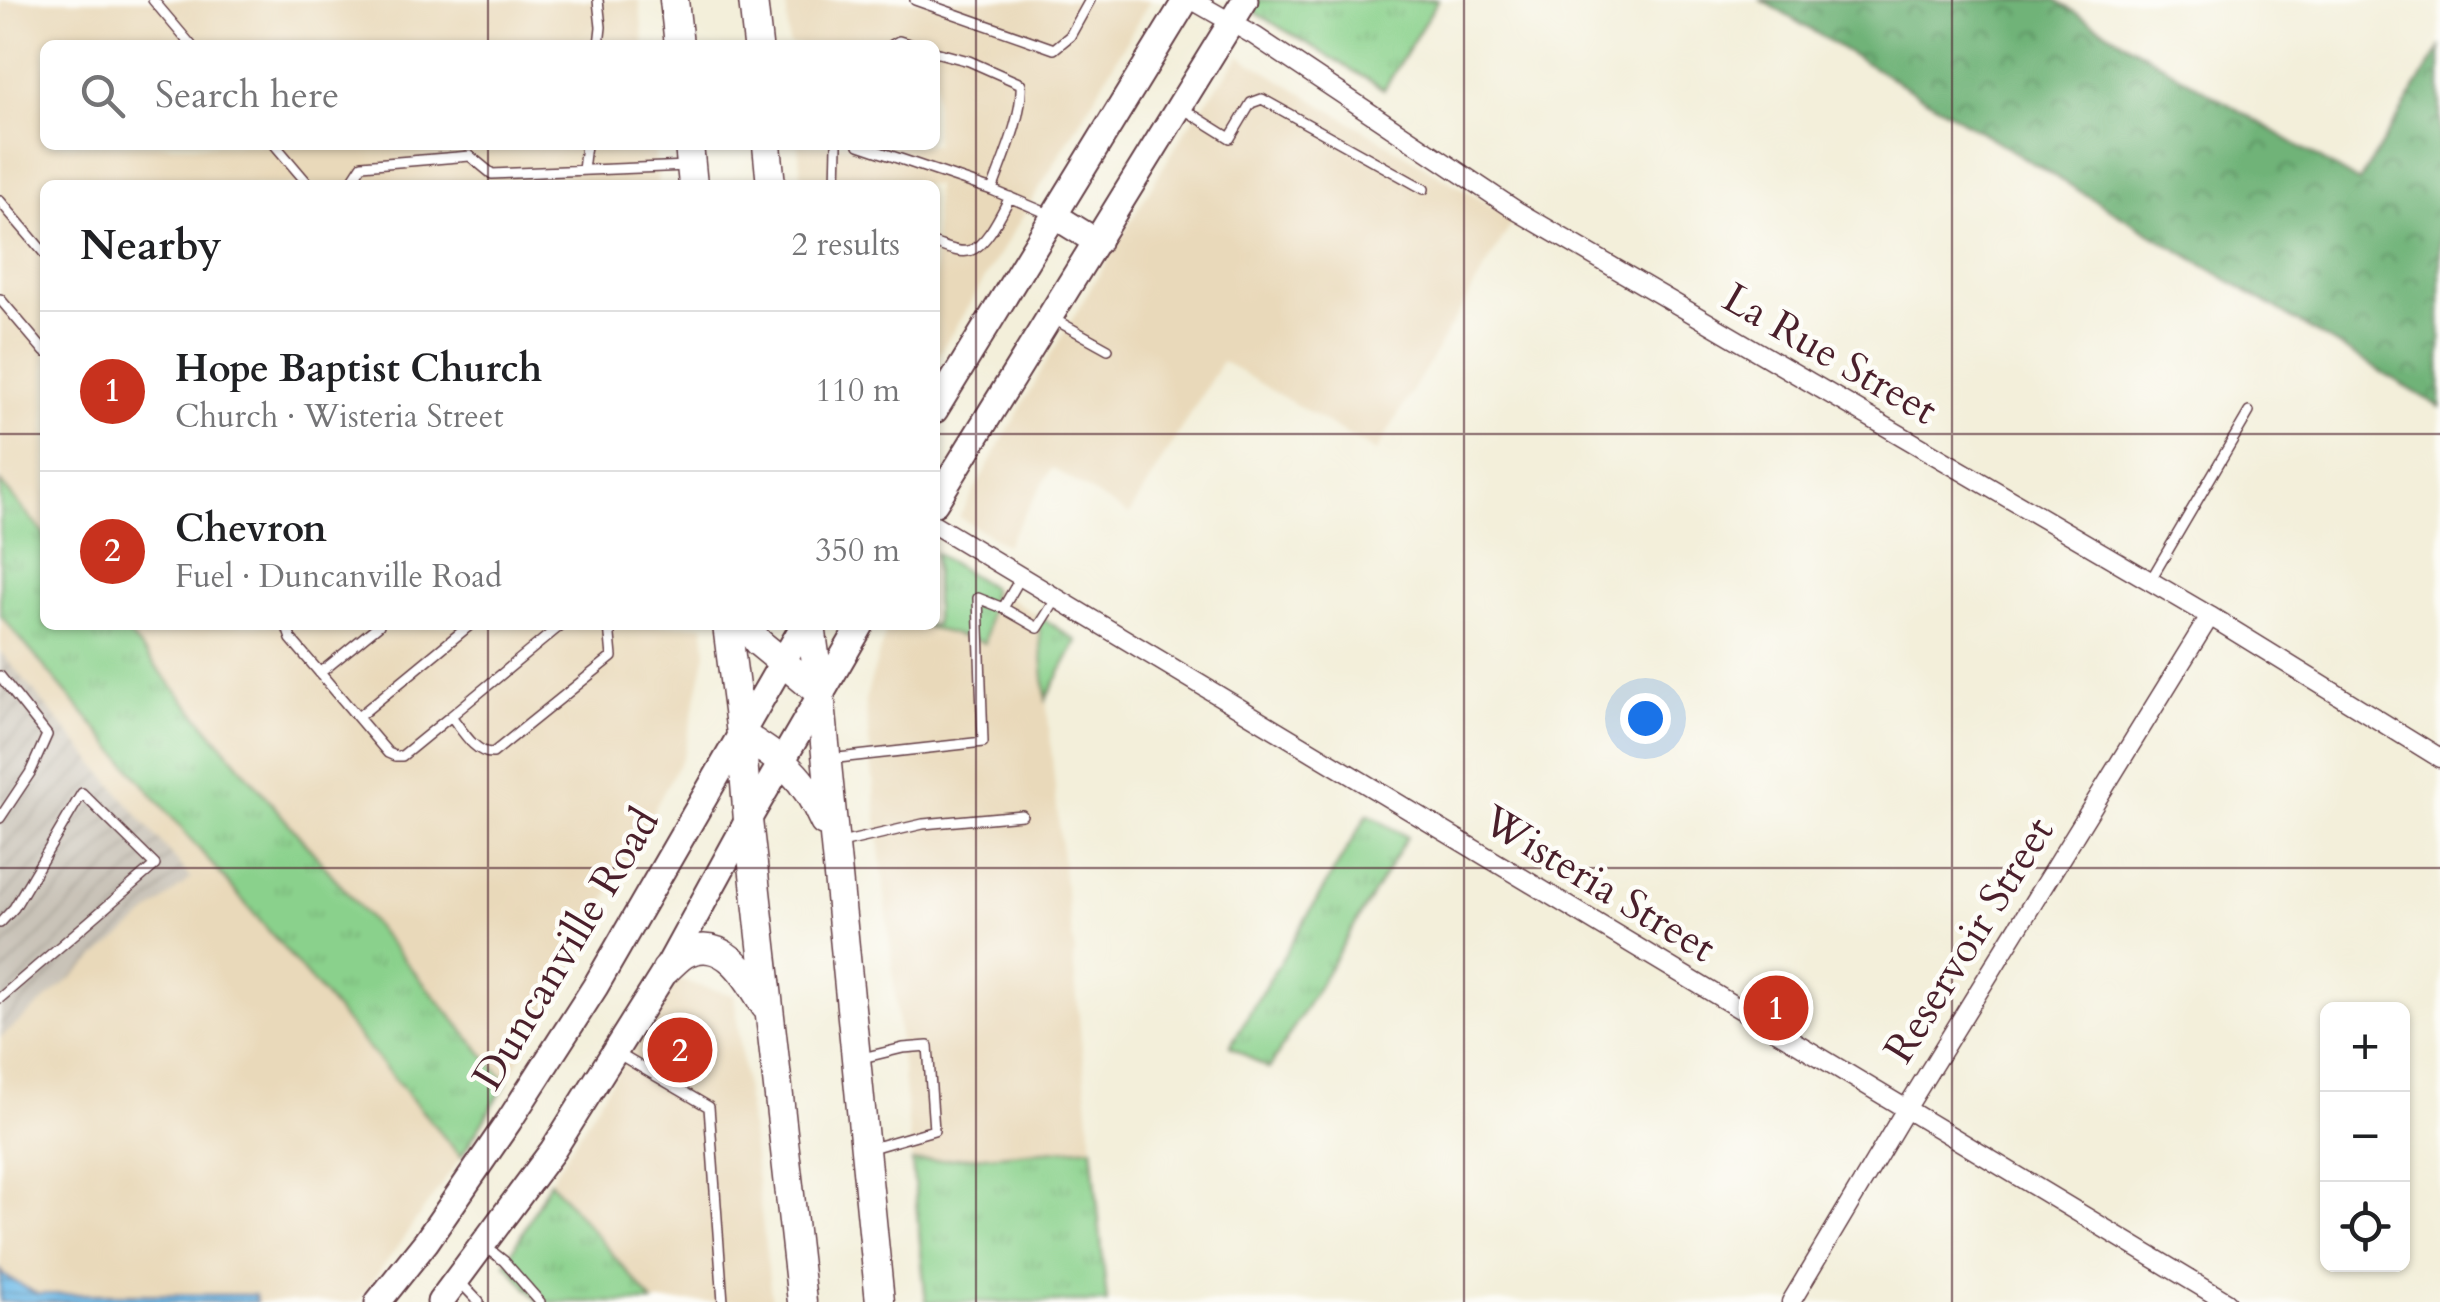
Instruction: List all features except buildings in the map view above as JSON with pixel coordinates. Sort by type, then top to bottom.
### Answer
[{"type":"main road","points":[[674,0],[678,40]]},
{"type":"main road","points":[[753,0],[757,40]]},
{"type":"main road","points":[[940,402],[1189,0]]},
{"type":"main road","points":[[940,496],[1238,11]]},
{"type":"main road","points":[[768,150],[770,180]]},
{"type":"main road","points":[[1055,216],[1097,242]]},
{"type":"main road","points":[[729,630],[802,1302]]},
{"type":"main road","points":[[750,630],[782,664],[820,693]]},
{"type":"main road","name":"Duncanville Road","points":[[385,1300],[595,987],[804,630]]},
{"type":"main road","points":[[808,630],[820,693],[880,1302]]},
{"type":"main road","points":[[440,1302],[553,1150],[666,970],[858,630]]},
{"type":"main road","points":[[742,734],[782,760],[799,777],[814,798],[834,844]]},
{"type":"main road","points":[[666,970],[684,954],[703,948],[725,954],[742,968],[770,1014]]},
{"type":"street","name":"La Rue Street","points":[[1189,0],[1238,11],[1517,211],[2210,616],[2440,758]]},
{"type":"street","name":"Wisteria Street","points":[[940,529],[2227,1302]]},
{"type":"street","name":"Reservoir Street","points":[[1791,1302],[2210,616]]},
{"type":"lane","points":[[153,0],[187,40]]},
{"type":"lane","points":[[598,0],[600,40]]},
{"type":"lane","points":[[915,0],[1054,48],[1070,36],[1090,0]]},
{"type":"lane","points":[[940,54],[1021,84],[1016,118],[992,190]]},
{"type":"lane","points":[[1180,107],[1230,138],[1251,103],[1262,98],[1424,189]]},
{"type":"lane","points":[[279,150],[305,180]]},
{"type":"lane","points":[[583,170],[585,150]]},
{"type":"lane","points":[[836,180],[837,150]]},
{"type":"lane","points":[[874,150],[1055,216]]},
{"type":"lane","points":[[352,180],[362,165],[470,156],[492,174],[691,165]]},
{"type":"lane","points":[[555,172],[556,180]]},
{"type":"lane","points":[[487,180],[492,174]]},
{"type":"lane","points":[[940,245],[966,252],[976,248],[987,237],[1010,197]]},
{"type":"lane","points":[[0,201],[40,248]]},
{"type":"lane","points":[[0,299],[40,346]]},
{"type":"lane","points":[[1050,316],[1108,349]]},
{"type":"lane","points":[[2150,581],[2249,412]]},
{"type":"lane","points":[[1002,608],[1021,577]]},
{"type":"lane","points":[[826,759],[982,742],[978,598],[1038,628],[1056,598]]},
{"type":"lane","points":[[288,630],[291,640],[388,753],[395,756],[402,756],[555,630]]},
{"type":"lane","points":[[320,673],[373,630]]},
{"type":"lane","points":[[358,717],[464,630]]},
{"type":"lane","points":[[450,716],[479,750],[493,753],[612,657],[609,630]]},
{"type":"lane","points":[[0,676],[46,735],[30,772],[0,818]]},
{"type":"lane","points":[[0,923],[14,908],[82,792],[155,865],[0,998]]},
{"type":"lane","points":[[834,844],[922,824],[1022,815]]},
{"type":"lane","points":[[855,1060],[928,1046],[934,1130],[865,1150]]},
{"type":"lane","points":[[614,1052],[709,1107],[723,1302]]},
{"type":"lane","points":[[483,1245],[504,1261],[540,1302]]},
{"type":"lane","points":[[457,1280],[480,1302]]},
{"type":"shaded area","points":[[0,0],[639,0],[643,40],[40,40],[40,150],[654,150],[658,180],[40,180],[40,529],[0,482]]},
{"type":"shaded area","points":[[786,0],[1150,0],[940,353],[940,180],[802,180],[798,150],[940,150],[940,40],[789,40]]},
{"type":"shaded area","points":[[1240,56],[1514,220],[1376,452],[1222,361],[1129,515],[1052,468],[1006,545],[959,517],[1186,129]]},
{"type":"shaded area","points":[[992,588],[1038,616],[1092,1147],[912,1162],[865,700],[886,630],[937,630],[985,643]]},
{"type":"shaded area","points":[[0,618],[461,1157],[358,1302],[0,1302]]},
{"type":"shaded area","points":[[125,630],[704,630],[706,653],[684,754],[507,1082]]},
{"type":"shaded area","points":[[0,651],[191,878],[0,1038]]},
{"type":"shaded area","points":[[674,979],[734,995],[772,1302],[653,1302],[550,1181]]},
{"type":"green space","points":[[1234,0],[1438,0],[1384,89]]},
{"type":"green space","points":[[1761,0],[2054,0],[2359,182],[2440,48],[2440,407]]},
{"type":"green space","points":[[0,482],[40,529],[40,630],[125,630],[507,1082],[461,1157],[0,615]]},
{"type":"green space","points":[[940,556],[992,588],[985,643],[937,630],[940,630]]},
{"type":"green space","points":[[1038,616],[1077,641],[1046,699]]},
{"type":"green space","points":[[1368,814],[1407,837],[1269,1069],[1230,1046]]},
{"type":"green space","points":[[1092,1147],[1107,1302],[926,1302],[912,1162]]},
{"type":"green space","points":[[550,1181],[653,1302],[539,1302],[506,1263]]},
{"type":"water","points":[[0,1270],[37,1294],[255,1295],[256,1302],[0,1302]]},
{"type":"place","name":"Hope Baptist Church","points":[[1776,1008]]},
{"type":"place","name":"Chevron","points":[[680,1050]]}]
